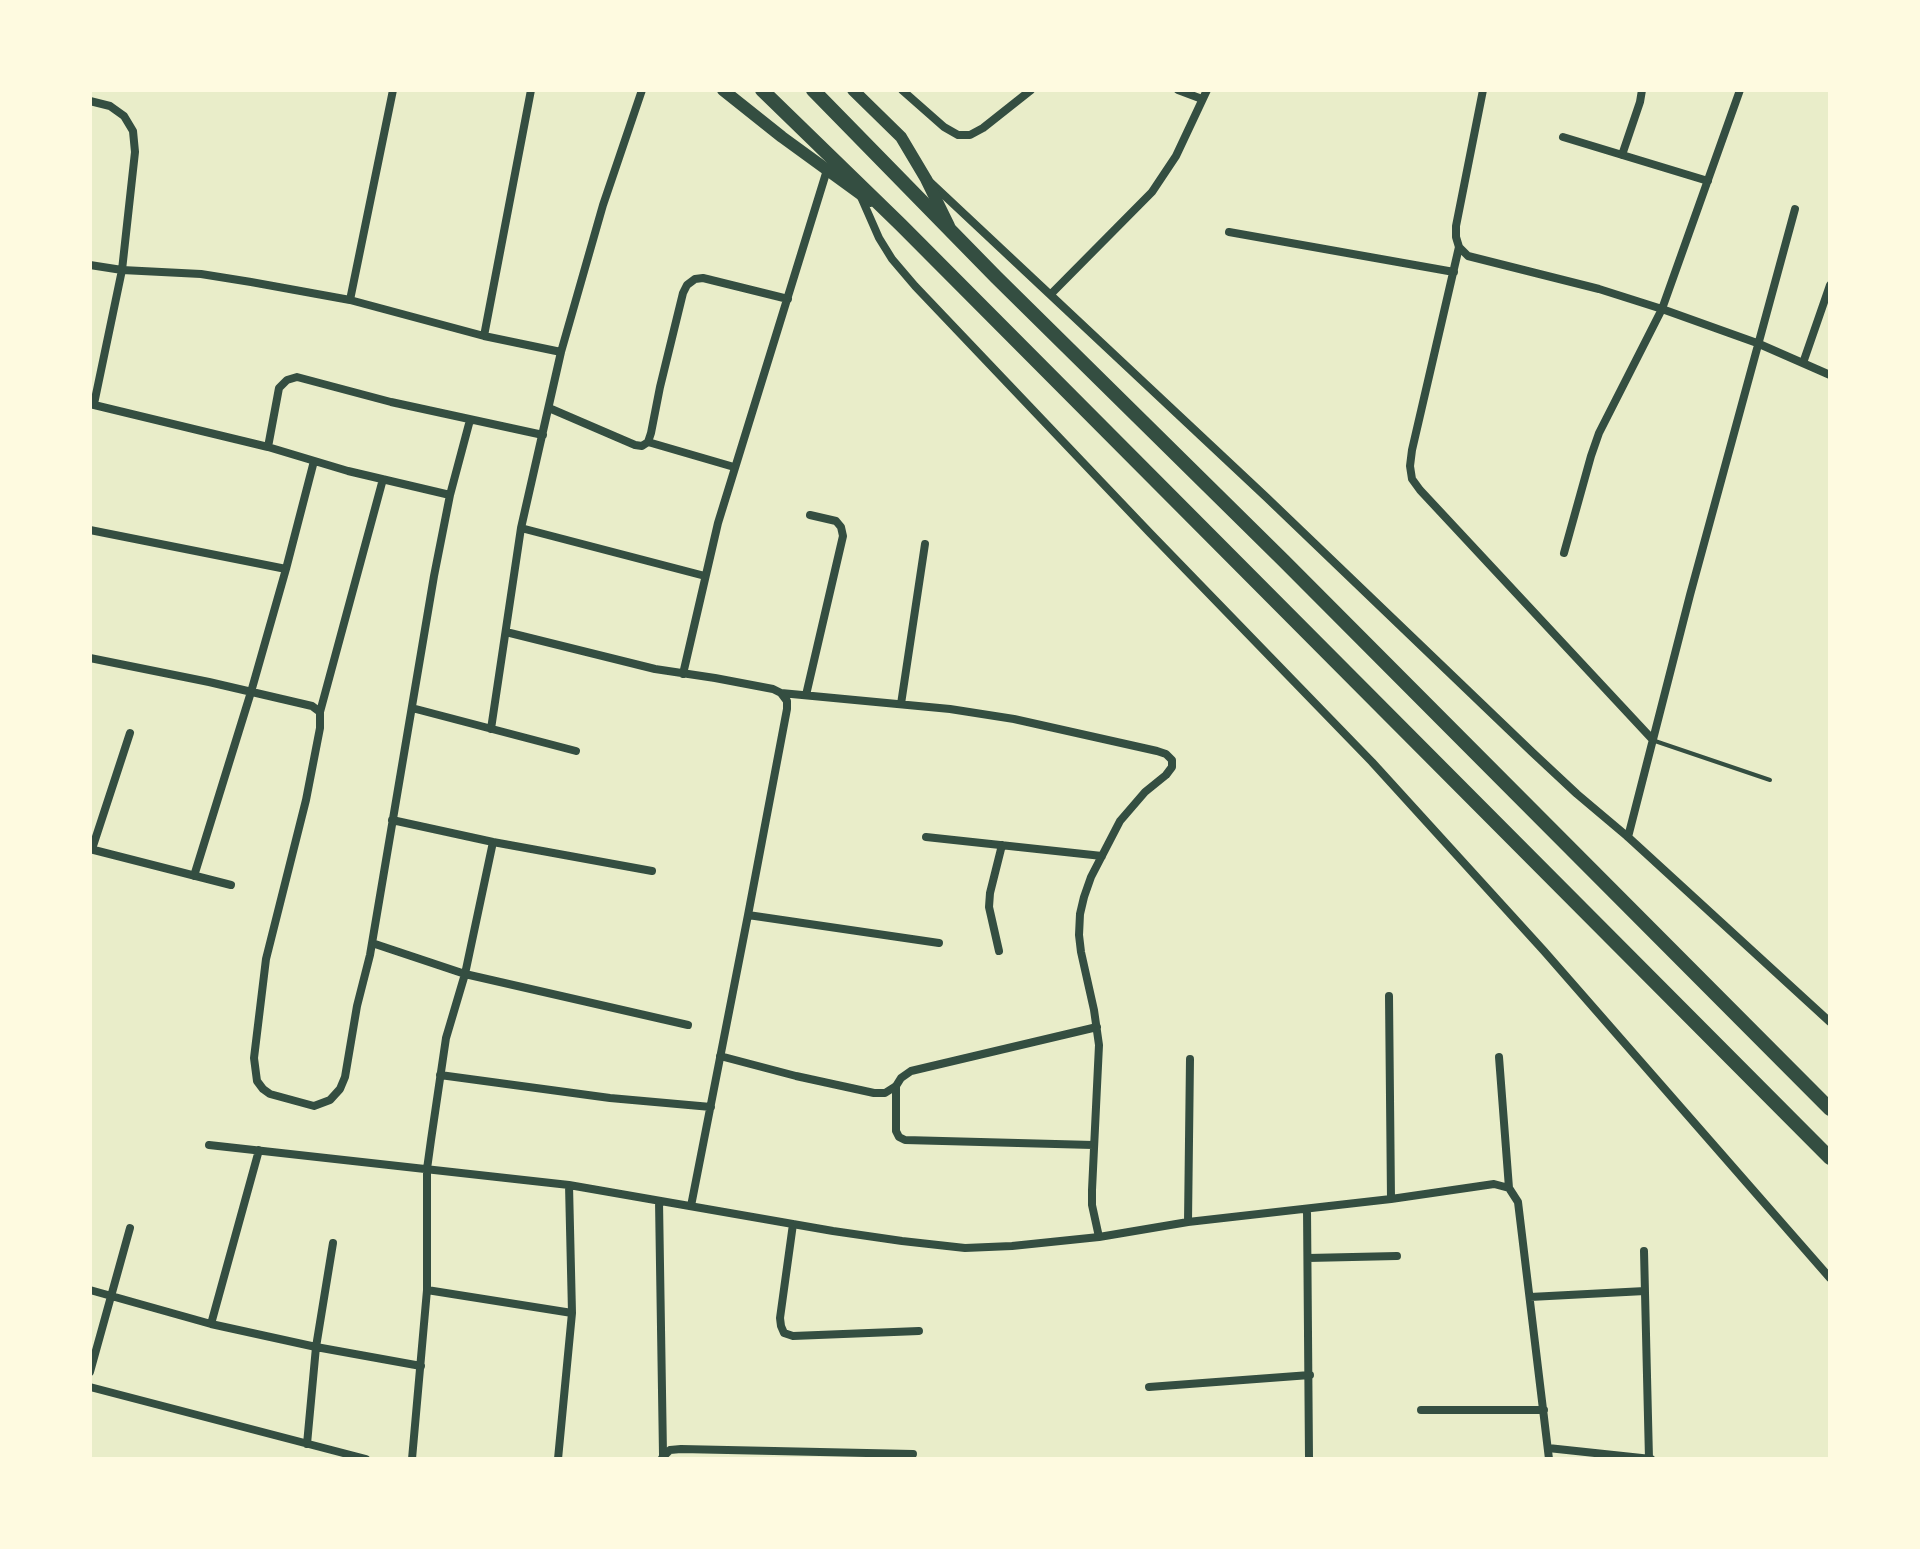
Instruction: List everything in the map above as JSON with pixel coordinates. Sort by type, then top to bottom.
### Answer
[{"type":"highway","points":[[762,90],[901,225],[1830,1158]]},
{"type":"highway","points":[[813,90],[1830,1109]]},
{"type":"main road","points":[[723,90],[901,225]]},
{"type":"main road","points":[[853,90],[901,137],[952,231]]},
{"type":"street","points":[[350,300],[393,90]]},
{"type":"street","points":[[484,336],[531,90]]},
{"type":"street","points":[[491,729],[521,528],[561,352],[603,205],[642,90]]},
{"type":"street","points":[[902,90],[944,127],[958,135],[970,135],[1031,90]]},
{"type":"street","points":[[1051,294],[1139,206],[1176,156],[1204,95],[1178,90]]},
{"type":"street","points":[[1483,90],[1456,226],[1459,247],[1412,450],[1412,479],[1653,740]]},
{"type":"street","points":[[1622,155],[1642,90]]},
{"type":"street","points":[[1564,553],[1599,433],[1662,309],[1740,90]]},
{"type":"street","points":[[90,101],[110,106],[124,116],[133,131],[135,152],[122,270],[92,404],[450,495]]},
{"type":"street","points":[[1563,137],[1708,181]]},
{"type":"street","points":[[683,674],[734,467],[827,170]]},
{"type":"street","points":[[926,179],[1265,496],[1521,742],[1830,1022]]},
{"type":"street","points":[[860,194],[879,238],[915,286],[1372,762],[1544,951],[1830,1278]]},
{"type":"street","points":[[1628,837],[1795,209]]},
{"type":"street","points":[[1229,232],[1454,272]]},
{"type":"street","points":[[1459,247],[1468,256],[1599,289],[1662,309],[1757,343],[1830,375]]},
{"type":"street","points":[[90,265],[201,274],[350,300],[484,336],[561,352]]},
{"type":"street","points":[[549,408],[642,446],[648,442],[687,285],[703,278],[788,299]]},
{"type":"street","points":[[1803,363],[1830,285]]},
{"type":"street","points":[[268,447],[279,388],[287,380],[297,377],[391,402],[543,435]]},
{"type":"street","points":[[383,479],[320,712],[320,728],[306,800],[266,959],[254,1058],[257,1081],[263,1089],[270,1094],[314,1106],[330,1100],[345,1077],[372,943],[434,576],[450,495],[470,420]]},
{"type":"street","points":[[648,442],[734,467]]},
{"type":"street","points":[[194,876],[251,692],[314,461]]},
{"type":"street","points":[[806,695],[843,536],[836,521],[810,515]]},
{"type":"street","points":[[521,528],[705,576]]},
{"type":"street","points":[[90,530],[286,569]]},
{"type":"street","points":[[901,704],[925,544]]},
{"type":"street","points":[[506,632],[655,669],[744,683],[781,693],[950,709],[1014,719],[1166,754],[1172,760],[1172,767],[1166,775],[1145,792],[1120,821],[1084,897],[1079,935],[1097,1027],[1099,1063],[1092,1205],[1099,1237]]},
{"type":"street","points":[[90,658],[312,706],[320,712]]},
{"type":"street","points":[[691,1206],[787,709],[787,701],[781,693]]},
{"type":"street","points":[[412,708],[576,751]]},
{"type":"street","points":[[130,733],[91,849],[231,885]]},
{"type":"street","points":[[392,820],[652,871]]},
{"type":"street","points":[[926,837],[1102,856]]},
{"type":"street","points":[[412,1459],[427,1290],[427,1169],[446,1038],[465,974],[493,842]]},
{"type":"street","points":[[999,951],[989,907],[1002,845]]},
{"type":"street","points":[[748,915],[939,943]]},
{"type":"street","points":[[372,943],[465,974],[688,1025]]},
{"type":"street","points":[[1389,996],[1391,1199]]},
{"type":"street","points":[[720,1056],[796,1076],[885,1093],[911,1071],[1097,1027]]},
{"type":"street","points":[[1499,1057],[1509,1188],[1518,1202],[1549,1459]]},
{"type":"street","points":[[1188,1222],[1190,1059]]},
{"type":"street","points":[[440,1075],[610,1098],[711,1107]]},
{"type":"street","points":[[896,1086],[896,1131],[905,1140],[1093,1145]]},
{"type":"street","points":[[209,1145],[569,1185],[793,1224],[965,1248],[1099,1237],[1188,1222],[1494,1184],[1509,1188]]},
{"type":"street","points":[[211,1324],[259,1150]]},
{"type":"street","points":[[558,1459],[572,1313],[569,1185]]},
{"type":"street","points":[[659,1201],[663,1457]]},
{"type":"street","points":[[1307,1209],[1309,1459]]},
{"type":"street","points":[[793,1224],[780,1318],[784,1333],[793,1336],[919,1331]]},
{"type":"street","points":[[90,1372],[130,1228]]},
{"type":"street","points":[[307,1444],[316,1347],[333,1243]]},
{"type":"street","points":[[1548,1448],[1650,1459],[1644,1251]]},
{"type":"street","points":[[1308,1258],[1397,1256]]},
{"type":"street","points":[[90,1290],[211,1324],[421,1366]]},
{"type":"street","points":[[427,1290],[572,1313]]},
{"type":"street","points":[[1530,1297],[1645,1291]]},
{"type":"street","points":[[1149,1387],[1310,1375]]},
{"type":"street","points":[[90,1387],[362,1458]]},
{"type":"street","points":[[1421,1410],[1544,1410]]},
{"type":"street","points":[[663,1457],[670,1450],[681,1449],[913,1454]]},
{"type":"lane","points":[[1653,740],[1770,780]]}]
